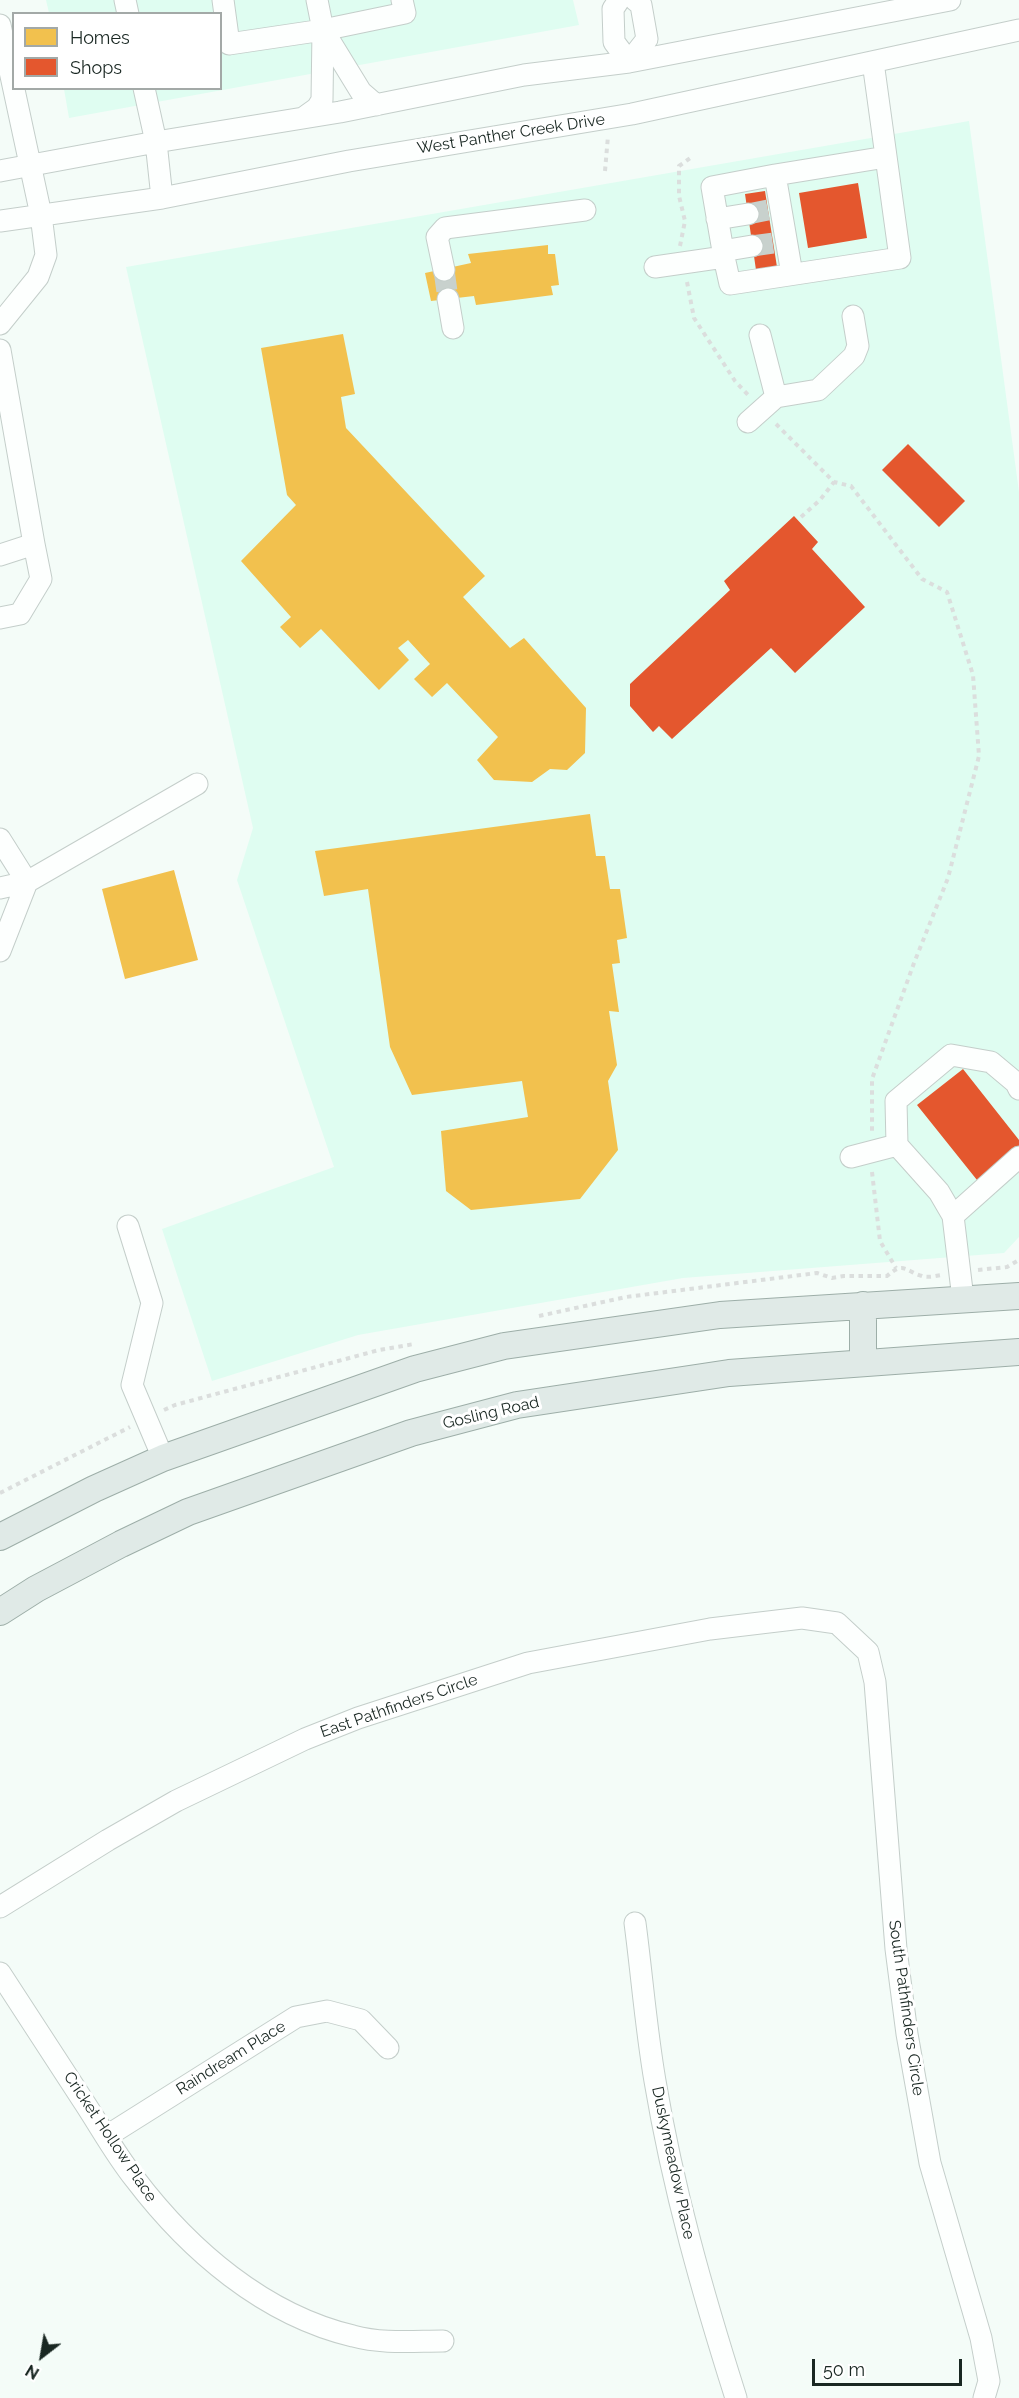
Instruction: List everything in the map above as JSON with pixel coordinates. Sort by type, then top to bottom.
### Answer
[{"type":"main road","points":[[1,1533],[163,1458],[415,1369],[504,1346],[720,1315],[1019,1296]]},
{"type":"main road","points":[[863,1305],[863,1363]]},
{"type":"main road","name":"Gosling Road","points":[[0,1612],[36,1589],[188,1512],[411,1433],[517,1405],[729,1373],[1019,1353]]},
{"type":"street","points":[[223,0],[229,44],[323,30],[405,13],[402,0]]},
{"type":"street","points":[[303,118],[316,108],[321,100],[323,30],[317,0]]},
{"type":"street","points":[[619,0],[613,9],[614,42],[629,62]]},
{"type":"street","points":[[629,62],[647,39],[641,5],[635,0]]},
{"type":"street","points":[[0,171],[376,105],[524,75],[629,62],[950,0]]},
{"type":"street","points":[[0,26],[12,82]]},
{"type":"street","points":[[323,30],[361,92],[376,105]]},
{"type":"street","name":"West Panther Creek Drive","points":[[0,221],[162,198],[349,161],[632,114],[1019,30]]},
{"type":"street","points":[[873,62],[900,258],[730,284],[712,187],[886,157]]},
{"type":"street","points":[[0,324],[38,277],[46,255],[41,215],[14,90]]},
{"type":"street","points":[[144,90],[156,142],[162,198]]},
{"type":"street","points":[[775,175],[766,211],[792,274]]},
{"type":"street","points":[[444,270],[437,237],[445,228],[585,210]]},
{"type":"street","points":[[717,219],[766,211]]},
{"type":"street","points":[[656,267],[683,263],[752,246]]},
{"type":"street","points":[[448,299],[453,328]]},
{"type":"street","points":[[760,335],[762,410],[818,390],[855,356],[858,346],[853,316]]},
{"type":"street","points":[[0,350],[41,579],[21,614],[0,618]]},
{"type":"street","points":[[0,555],[34,544]]},
{"type":"street","points":[[0,888],[27,882],[197,784]]},
{"type":"street","points":[[0,839],[27,882]]},
{"type":"street","points":[[0,951],[27,882]]},
{"type":"street","points":[[963,1299],[953,1216],[939,1192],[897,1145],[896,1101],[951,1056],[991,1062],[1016,1083],[1019,1089]]},
{"type":"street","points":[[852,1157],[897,1145]]},
{"type":"street","points":[[953,1216],[1019,1157]]},
{"type":"street","points":[[128,1226],[152,1303],[132,1385],[163,1458]]},
{"type":"street","name":"East Pathfinders Circle","points":[[0,1907],[176,1801],[305,1739],[369,1714],[528,1663],[608,1647],[775,1620],[802,1618],[837,1623]]},
{"type":"street","name":"South Pathfinders Circle","points":[[837,1623],[868,1652],[875,1682],[896,1949],[907,2034],[930,2163],[981,2338],[989,2381],[984,2398]]},
{"type":"street","name":"Duskymeadow Place","points":[[635,1923],[655,2081],[683,2219],[736,2398]]},
{"type":"street","name":"Cricket Hollow Place","points":[[0,1973],[133,2177],[191,2243],[221,2268],[280,2307],[326,2329],[355,2337],[386,2341],[443,2341]]},
{"type":"street","name":"Raindream Place","points":[[107,2136],[296,2017],[327,2011],[361,2020],[388,2048]]},
{"type":"path","points":[[693,156],[679,166],[679,196],[686,221],[680,244],[694,318],[735,381],[834,482],[851,486],[922,579],[946,592],[973,675],[979,756],[948,878],[872,1079],[872,1173],[880,1241],[896,1268]]},
{"type":"path","points":[[801,517],[820,500],[834,482]]},
{"type":"shaded area","points":[[46,0],[573,0],[579,25],[69,118],[64,90],[222,90],[222,12],[49,12]]},
{"type":"shaded area","points":[[969,121],[1019,492],[1019,1237],[1004,1253],[683,1278],[358,1335],[212,1381],[162,1229],[334,1167],[237,880],[253,828],[126,267]]},
{"type":"building: Homes","points":[[548,245],[548,254],[555,254],[559,285],[551,286],[553,295],[476,305],[474,296],[431,301],[425,273],[471,263],[468,254]]},
{"type":"building: Homes","points":[[343,334],[355,394],[341,397],[346,428],[485,576],[463,597],[510,648],[524,638],[586,708],[585,753],[567,770],[550,769],[532,782],[494,780],[477,760],[498,737],[447,683],[432,697],[414,679],[430,664],[408,640],[398,648],[409,660],[379,690],[321,629],[300,648],[280,627],[291,617],[241,561],[296,505],[287,495],[261,348]]},
{"type":"building: Homes","points":[[590,814],[596,856],[605,856],[610,889],[620,889],[627,938],[617,940],[620,963],[612,964],[619,1012],[609,1011],[617,1065],[608,1081],[618,1150],[580,1199],[471,1210],[446,1191],[441,1131],[528,1117],[522,1081],[412,1095],[390,1047],[368,889],[324,896],[315,851]]},
{"type":"building: Homes","points":[[174,870],[198,960],[125,979],[102,889]]},
{"type":"building: Shops","points":[[858,183],[867,238],[808,248],[799,193]]},
{"type":"building: Shops","points":[[765,191],[777,267],[756,270],[745,194]]},
{"type":"building: Shops","points":[[908,444],[965,501],[939,527],[882,470]]},
{"type":"building: Shops","points":[[794,516],[818,542],[812,549],[865,607],[795,673],[771,648],[672,739],[659,726],[653,732],[630,706],[630,684],[730,590],[724,581]]},
{"type":"building: Shops","points":[[963,1069],[1019,1140],[1019,1147],[977,1180],[917,1105]]},
{"type":"tunnel","points":[[748,214],[768,210]]},
{"type":"tunnel","points":[[752,246],[773,243]]},
{"type":"tunnel","points":[[444,270],[448,299]]}]
